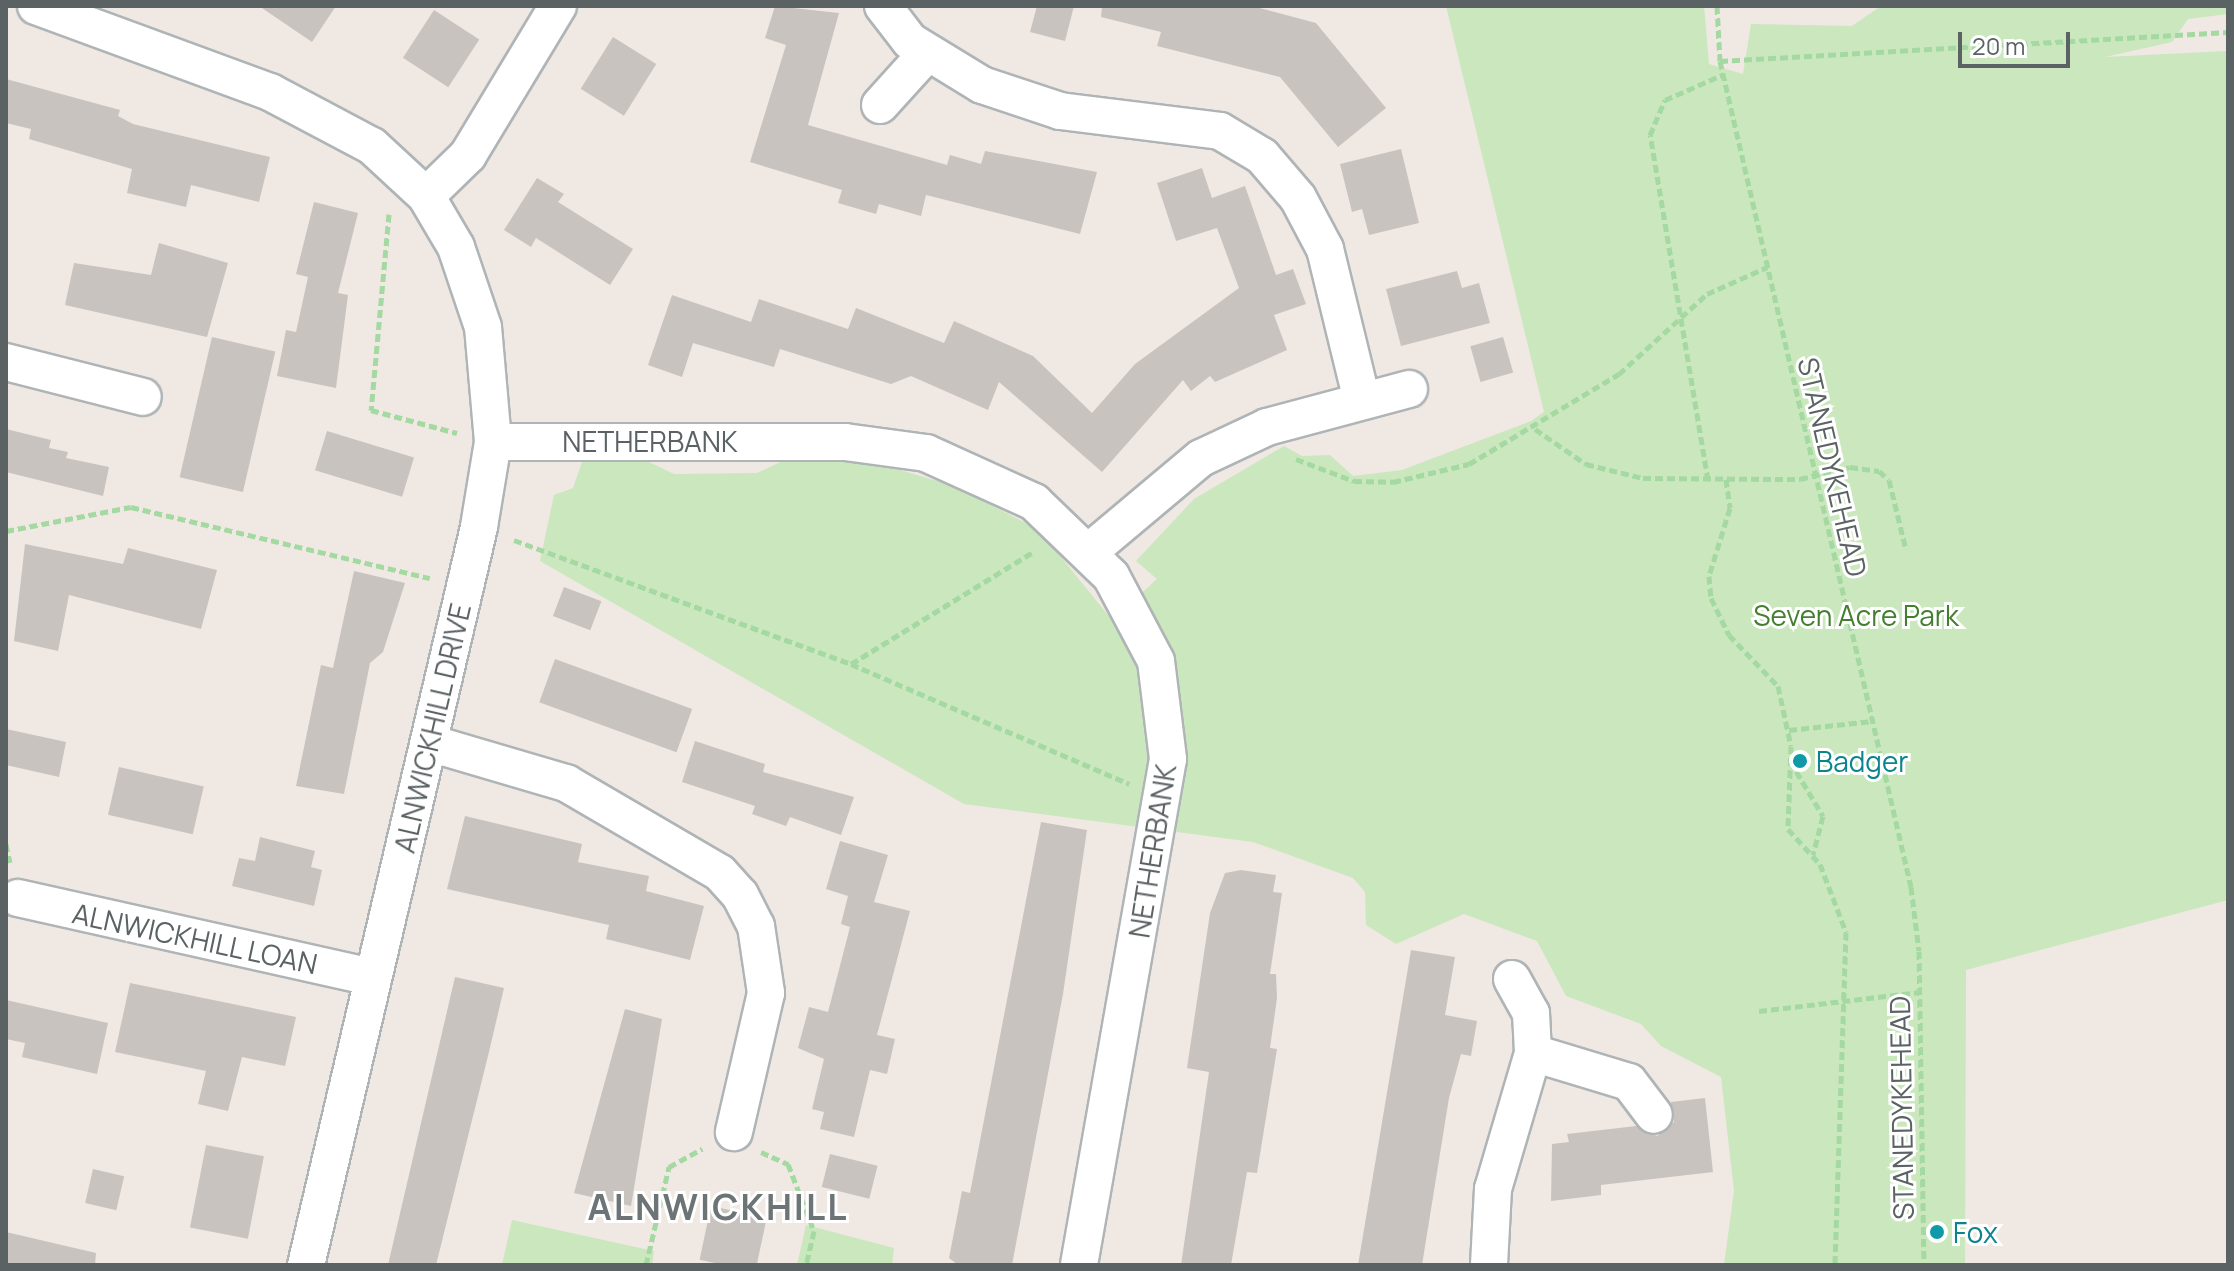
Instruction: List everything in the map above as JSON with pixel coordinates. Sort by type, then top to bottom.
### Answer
[{"type":"street","name":"ALNWICKHILL DRIVE","points":[[36,6],[282,98],[393,164],[426,196],[478,303],[493,442],[479,527],[306,1265]]},
{"type":"street","points":[[426,196],[468,155],[558,6]]},
{"type":"street","points":[[883,6],[927,53],[982,85],[1060,111],[1209,129],[1262,156],[1298,198],[1325,249],[1362,401]]},
{"type":"street","points":[[880,105],[927,53]]},
{"type":"street","points":[[6,362],[143,397]]},
{"type":"street","points":[[1079,540],[1201,458],[1267,427],[1409,389]]},
{"type":"street","name":"NETHERBANK","points":[[493,442],[885,445],[975,472],[1034,502],[1079,540],[1127,601],[1156,661],[1166,709],[1164,799],[1079,1265]]},
{"type":"street","points":[[430,743],[566,783],[720,873],[740,895],[756,926],[766,993],[734,1132]]},
{"type":"street","name":"ALNWICKHILL LOAN","points":[[18,898],[372,977]]},
{"type":"street","points":[[1489,1265],[1493,1189],[1533,1053],[1531,1013],[1512,979]]},
{"type":"street","points":[[1533,1053],[1629,1082],[1654,1115]]},
{"type":"path","name":"STANEDYKEHEAD","points":[[1717,6],[1720,61],[1911,887],[1920,992],[1924,1265]]},
{"type":"path","points":[[1720,61],[2228,32]]},
{"type":"path","points":[[1708,480],[1650,135],[1665,100],[1724,74]]},
{"type":"path","points":[[393,164],[371,410],[493,442]]},
{"type":"path","points":[[1267,427],[1280,452],[1354,481],[1378,482],[1469,464],[1535,429],[1619,374],[1682,313],[1767,267]]},
{"type":"path","points":[[1535,429],[1586,464],[1612,473],[1708,480],[1814,476],[1850,467],[1879,471],[1889,480],[1906,550]]},
{"type":"path","points":[[1726,479],[1730,508],[1709,576],[1711,598],[1729,635],[1778,686],[1789,730],[1788,829],[1813,855],[1844,916],[1835,1265]]},
{"type":"path","points":[[6,531],[131,507],[466,586]]},
{"type":"path","points":[[479,527],[851,664],[1164,799]]},
{"type":"path","points":[[851,664],[1079,540]]},
{"type":"path","points":[[1789,730],[1873,721]]},
{"type":"path","points":[[1790,761],[1823,816],[1813,855]]},
{"type":"path","points":[[1759,1011],[1842,997],[1920,992]]},
{"type":"path","points":[[646,1265],[669,1167],[734,1132],[788,1164],[814,1231],[806,1265]]},
{"type":"green space","name":"Seven Acre Park","points":[[1446,6],[1704,6],[1709,64],[1743,74],[1751,24],[1852,26],[1881,6],[2228,6],[2228,14],[2188,19],[2172,42],[2105,57],[2228,51],[2228,900],[1966,970],[1965,1265],[1724,1265],[1734,1191],[1721,1077],[1661,1046],[1641,1024],[1566,996],[1537,941],[1464,914],[1396,944],[1366,925],[1365,892],[1353,878],[1253,842],[964,804],[540,561],[554,495],[573,488],[582,462],[647,461],[674,474],[757,473],[791,457],[883,465],[954,486],[1039,530],[1112,620],[1157,579],[1136,561],[1194,499],[1284,446],[1302,456],[1330,455],[1353,476],[1402,470],[1531,421],[1544,412]]},
{"type":"green space","points":[[512,1220],[654,1251],[652,1265],[502,1265]]},
{"type":"green space","points":[[806,1225],[894,1248],[892,1265],[797,1265]]},
{"type":"building","points":[[259,6],[336,6],[312,42]]},
{"type":"building","points":[[775,6],[839,13],[808,125],[947,165],[950,155],[981,164],[985,151],[1097,172],[1080,234],[926,195],[921,216],[879,204],[876,214],[838,203],[842,190],[750,162],[786,45],[765,38]]},
{"type":"building","points":[[1037,6],[1074,6],[1065,41],[1030,32]]},
{"type":"building","points":[[1102,6],[1252,6],[1316,23],[1386,108],[1338,147],[1280,77],[1157,46],[1161,32],[1101,17]]},
{"type":"building","points":[[434,10],[479,39],[448,87],[403,58]]},
{"type":"building","points":[[613,37],[656,64],[624,116],[581,89]]},
{"type":"building","points":[[6,79],[120,110],[118,116],[133,124],[270,157],[259,202],[191,185],[186,207],[127,193],[132,169],[29,139],[31,129],[6,123]]},
{"type":"building","points":[[1401,149],[1419,223],[1369,235],[1362,209],[1352,212],[1340,164]]},
{"type":"building","points":[[1202,168],[1212,198],[1245,186],[1276,275],[1293,269],[1306,304],[1274,315],[1287,350],[1215,382],[1210,376],[1191,391],[1183,380],[1102,472],[999,382],[988,410],[911,376],[891,384],[780,349],[774,367],[693,343],[682,377],[648,365],[672,295],[751,322],[759,299],[848,329],[856,308],[944,343],[954,321],[1033,356],[1092,413],[1135,364],[1239,288],[1217,228],[1176,241],[1157,183]]},
{"type":"building","points":[[537,178],[564,194],[558,202],[633,249],[610,285],[536,238],[531,247],[504,230]]},
{"type":"building","points":[[314,202],[358,213],[338,293],[348,295],[336,388],[277,376],[286,330],[296,332],[308,277],[296,274]]},
{"type":"building","points":[[159,243],[228,263],[207,337],[65,305],[74,263],[151,275]]},
{"type":"building","points":[[1457,271],[1462,288],[1479,283],[1490,323],[1401,346],[1386,289]]},
{"type":"building","points":[[212,337],[275,352],[243,492],[180,477]]},
{"type":"building","points":[[1503,337],[1513,373],[1481,382],[1470,346]]},
{"type":"building","points":[[6,429],[51,440],[49,448],[68,452],[66,458],[109,467],[103,496],[6,472]]},
{"type":"building","points":[[327,431],[414,458],[402,497],[315,470]]},
{"type":"building","points":[[25,544],[123,564],[128,548],[217,570],[201,629],[69,595],[58,651],[14,641]]},
{"type":"building","points":[[354,571],[405,583],[383,652],[370,663],[344,794],[296,786],[321,665],[333,668]]},
{"type":"building","points":[[564,587],[601,601],[590,630],[553,616]]},
{"type":"building","points":[[555,659],[692,709],[676,752],[539,702]]},
{"type":"building","points":[[6,729],[66,742],[59,777],[6,765]]},
{"type":"building","points":[[695,741],[765,764],[763,772],[854,797],[841,835],[790,817],[786,826],[752,814],[755,806],[682,782]]},
{"type":"building","points":[[119,767],[204,787],[193,834],[108,815]]},
{"type":"building","points":[[465,816],[582,844],[578,862],[649,876],[646,891],[704,906],[690,960],[606,939],[609,925],[447,889]]},
{"type":"building","points":[[1041,822],[1087,830],[1063,994],[1012,1265],[958,1265],[949,1258],[962,1191],[970,1193]]},
{"type":"building","points":[[260,837],[315,851],[311,867],[322,870],[314,906],[232,886],[239,858],[255,861]]},
{"type":"building","points":[[840,841],[888,855],[874,902],[910,911],[877,1035],[895,1039],[887,1074],[870,1070],[854,1137],[820,1129],[824,1112],[812,1109],[824,1059],[798,1048],[809,1007],[828,1012],[850,927],[841,924],[848,896],[826,889]]},
{"type":"building","points":[[1241,870],[1276,875],[1273,892],[1282,893],[1270,974],[1276,974],[1277,998],[1270,1048],[1277,1049],[1257,1173],[1247,1172],[1231,1265],[1181,1265],[1209,1072],[1187,1068],[1210,913],[1225,873]]},
{"type":"building","points":[[1411,950],[1455,957],[1445,1015],[1477,1021],[1471,1056],[1461,1054],[1449,1098],[1422,1265],[1358,1265]]},
{"type":"building","points":[[455,977],[504,988],[436,1265],[388,1265]]},
{"type":"building","points":[[130,983],[296,1017],[285,1066],[242,1057],[228,1111],[198,1104],[206,1071],[115,1052]]},
{"type":"building","points":[[6,1000],[108,1023],[97,1074],[22,1057],[25,1043],[6,1039]]},
{"type":"building","points":[[625,1009],[662,1019],[631,1206],[574,1193]]},
{"type":"building","points":[[1705,1098],[1713,1172],[1601,1185],[1601,1195],[1551,1201],[1552,1144],[1569,1142],[1567,1134],[1636,1126],[1657,1136],[1674,1122],[1671,1102]]},
{"type":"building","points":[[206,1145],[264,1156],[248,1239],[190,1227]]},
{"type":"building","points":[[830,1154],[878,1166],[869,1199],[822,1187]]},
{"type":"building","points":[[93,1169],[124,1176],[116,1210],[85,1203]]},
{"type":"building","points":[[711,1206],[767,1218],[757,1265],[724,1265],[700,1260]]},
{"type":"building","points":[[6,1232],[96,1253],[95,1265],[6,1265]]},
{"type":"place","name":"Badger","points":[[1800,761]]},
{"type":"place","name":"Fox","points":[[1937,1232]]},
{"type":"district","name":"ALNWICKHILL","points":[[718,1207]]}]
